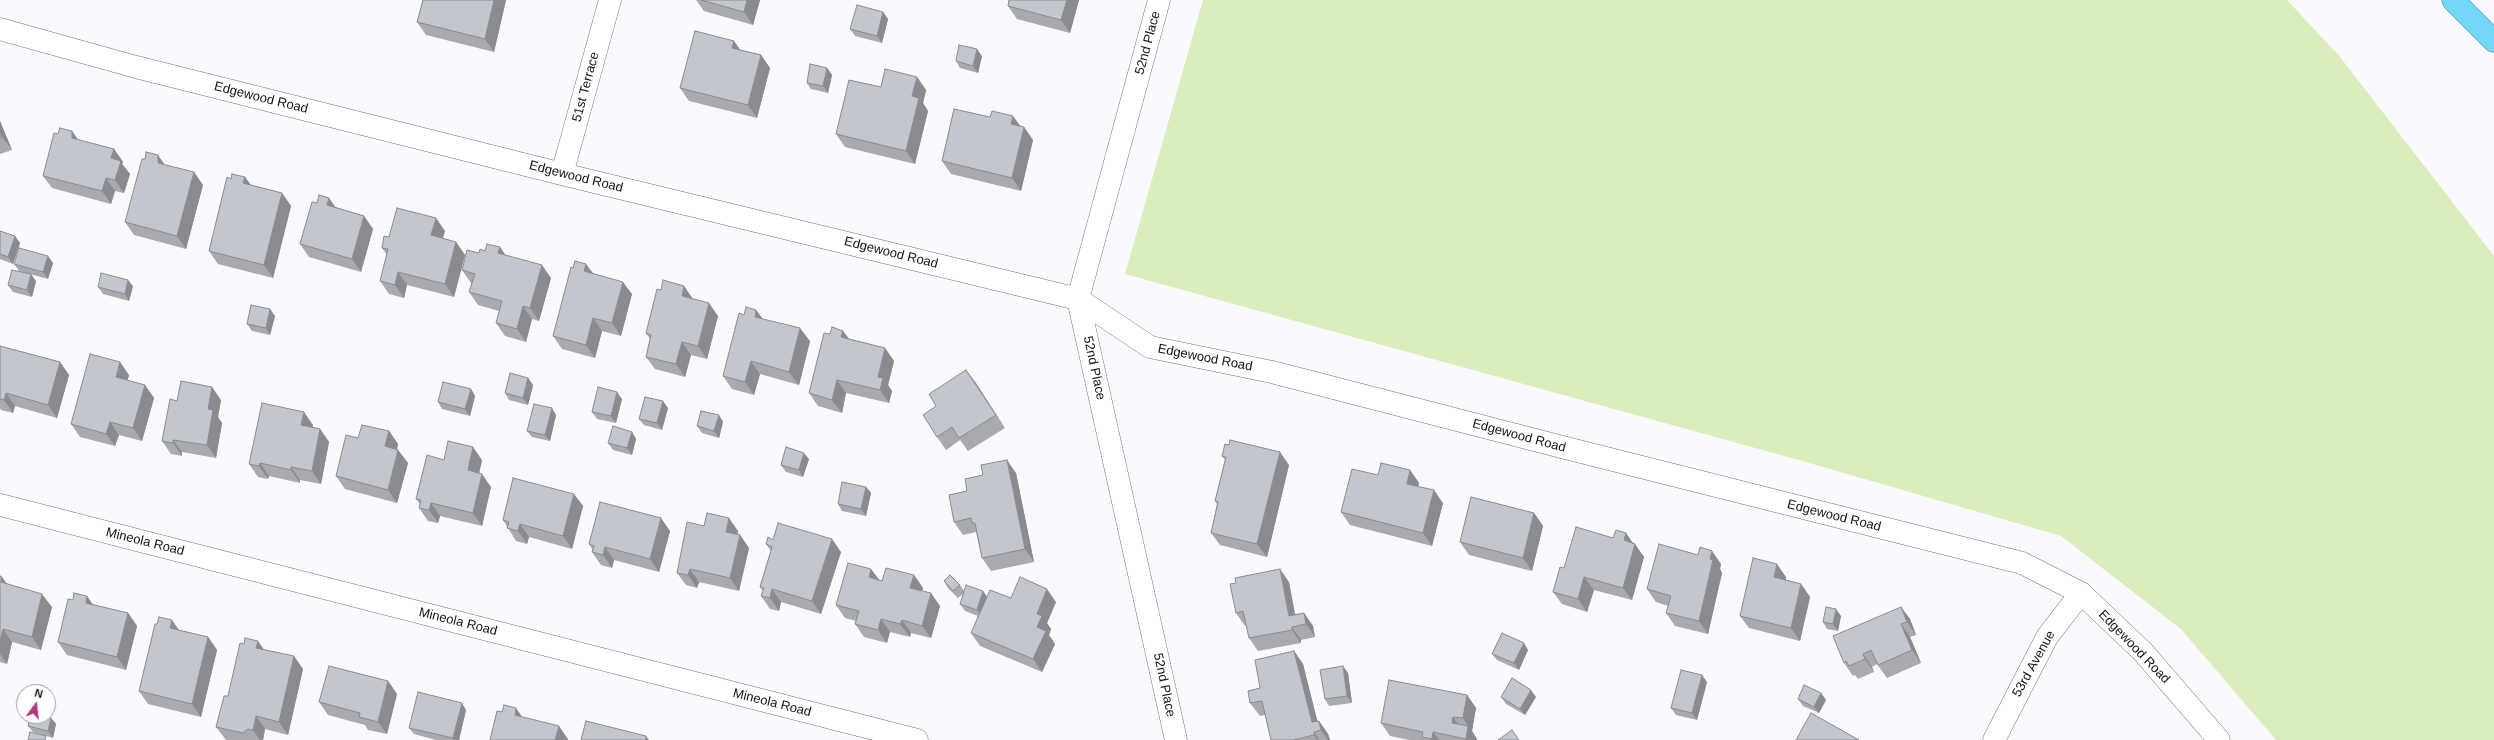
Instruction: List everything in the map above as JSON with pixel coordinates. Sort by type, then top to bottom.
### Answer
[{"type":"highway","points":[[2453,0],[2494,40]]},
{"type":"street","name":"51st Terrace","points":[[562,174],[610,0]]},
{"type":"street","name":"52nd Place","points":[[1159,0],[1078,299],[1176,740]]},
{"type":"street","name":"Edgewood Road","points":[[0,29],[144,69],[562,174],[1078,299],[1150,347],[1272,372],[1569,449],[2022,563],[2081,593],[2142,652],[2219,740]]},
{"type":"street","name":"Mineola Road","points":[[0,505],[917,740]]},
{"type":"street","name":"53rd Avenue","points":[[1994,740],[2046,637],[2081,593]]},
{"type":"green space","points":[[1203,0],[2287,0],[2340,57],[2494,256],[2494,740],[2276,740],[2181,629],[2061,536],[1806,462],[1125,274]]},
{"type":"building","points":[[423,0],[494,0],[485,39],[417,22]]},
{"type":"building","points":[[701,0],[747,0],[744,12]]},
{"type":"building","points":[[1009,0],[1067,0],[1061,20],[1008,6]]},
{"type":"building","points":[[857,5],[883,12],[877,36],[850,29]]},
{"type":"building","points":[[695,31],[734,41],[732,48],[761,55],[748,105],[680,88]]},
{"type":"building","points":[[959,45],[977,49],[973,66],[956,61]]},
{"type":"building","points":[[810,64],[827,68],[823,86],[807,83]]},
{"type":"building","points":[[885,69],[917,77],[912,96],[919,98],[906,151],[836,134],[849,80],[881,87]]},
{"type":"building","points":[[954,109],[990,117],[992,111],[1013,116],[1011,124],[1024,127],[1012,178],[942,161]]},
{"type":"building","points":[[60,128],[72,131],[72,138],[114,149],[111,158],[121,161],[115,180],[106,178],[102,191],[43,176],[54,133],[58,134]]},
{"type":"building","points":[[146,152],[158,155],[158,163],[194,172],[177,236],[125,222],[142,159],[145,159]]},
{"type":"building","points":[[232,174],[245,177],[243,183],[282,193],[264,265],[209,251],[227,177],[231,179]]},
{"type":"building","points":[[319,195],[329,198],[327,205],[364,216],[352,259],[300,244],[312,202],[317,203]]},
{"type":"building","points":[[397,208],[436,218],[431,235],[456,242],[445,284],[398,272],[395,285],[380,281],[388,249],[382,248],[384,236],[389,237]]},
{"type":"building","points":[[0,231],[15,236],[8,257],[0,254]]},
{"type":"building","points":[[487,244],[500,247],[498,253],[542,265],[530,308],[523,306],[517,329],[496,323],[502,301],[469,292],[475,274],[462,270],[467,250],[479,253],[480,249],[485,251]]},
{"type":"building","points":[[19,248],[48,256],[43,272],[14,264]]},
{"type":"building","points":[[575,261],[586,264],[584,271],[623,282],[612,323],[593,318],[586,345],[553,336],[571,267],[573,268]]},
{"type":"building","points":[[12,270],[31,274],[27,290],[8,285]]},
{"type":"building","points":[[101,273],[128,280],[125,294],[98,287]]},
{"type":"building","points":[[663,280],[684,286],[682,296],[709,303],[698,346],[682,342],[676,364],[646,357],[651,335],[646,333],[657,289],[661,290]]},
{"type":"building","points":[[251,305],[270,309],[266,328],[247,324]]},
{"type":"building","points":[[746,307],[756,310],[755,317],[800,328],[789,372],[751,361],[745,382],[723,376],[739,313],[744,315]]},
{"type":"building","points":[[832,327],[843,331],[841,337],[885,348],[878,377],[883,378],[880,390],[837,380],[832,400],[809,393],[824,333],[830,334]]},
{"type":"building","points":[[0,346],[60,362],[48,405],[6,393],[4,400],[0,399]]},
{"type":"building","points":[[90,354],[120,362],[116,377],[145,385],[133,428],[110,422],[106,434],[71,424]]},
{"type":"building","points":[[966,370],[996,415],[959,438],[952,427],[937,437],[923,415],[936,406],[929,394]]},
{"type":"building","points":[[510,373],[528,378],[523,398],[505,393]]},
{"type":"building","points":[[181,381],[212,387],[208,409],[213,410],[207,445],[173,440],[173,443],[162,441],[170,399],[177,401]]},
{"type":"building","points":[[443,382],[471,389],[465,409],[438,402]]},
{"type":"building","points":[[598,387],[617,392],[611,416],[592,412]]},
{"type":"building","points":[[645,397],[663,401],[657,423],[639,419]]},
{"type":"building","points":[[262,403],[304,412],[301,425],[320,429],[312,471],[291,467],[291,470],[260,463],[259,466],[249,464]]},
{"type":"building","points":[[534,404],[552,408],[545,435],[527,431]]},
{"type":"building","points":[[701,411],[719,415],[714,431],[697,426]]},
{"type":"building","points":[[362,425],[389,431],[385,446],[398,450],[388,490],[336,476],[346,435],[358,438]]},
{"type":"building","points":[[613,426],[632,432],[627,448],[608,443]]},
{"type":"building","points":[[1230,440],[1280,452],[1257,544],[1211,533],[1218,502],[1215,501],[1226,457],[1222,456],[1225,444],[1229,445]]},
{"type":"building","points":[[448,441],[473,447],[468,470],[482,474],[473,513],[431,503],[429,510],[419,508],[421,500],[416,499],[427,455],[444,460]]},
{"type":"building","points":[[786,447],[804,453],[799,470],[781,465]]},
{"type":"building","points":[[1007,460],[1025,549],[982,558],[975,523],[972,523],[971,518],[954,522],[949,495],[967,491],[965,479],[983,475],[981,465]]},
{"type":"building","points":[[1381,463],[1410,470],[1407,484],[1434,490],[1423,533],[1341,512],[1352,469],[1378,475]]},
{"type":"building","points":[[513,478],[574,494],[563,536],[520,524],[518,531],[507,528],[509,522],[503,520]]},
{"type":"building","points":[[842,482],[866,487],[861,509],[838,504]]},
{"type":"building","points":[[1471,497],[1534,513],[1523,558],[1460,542]]},
{"type":"building","points":[[600,502],[661,518],[650,559],[605,547],[603,555],[592,552],[594,546],[589,544]]},
{"type":"building","points":[[707,513],[729,518],[726,532],[740,535],[730,578],[690,569],[688,575],[677,573],[687,522],[704,526]]},
{"type":"building","points":[[778,523],[832,539],[812,601],[772,589],[770,598],[761,596],[764,588],[760,587],[772,547],[766,544],[768,537],[773,540]]},
{"type":"building","points":[[1576,527],[1613,538],[1616,530],[1626,533],[1624,540],[1635,544],[1623,588],[1584,577],[1578,599],[1553,592],[1560,567],[1564,568]]},
{"type":"building","points":[[1659,544],[1698,555],[1700,547],[1712,551],[1710,559],[1713,560],[1699,621],[1666,613],[1671,596],[1647,589]]},
{"type":"building","points":[[1753,558],[1777,564],[1774,577],[1801,584],[1791,628],[1740,616]]},
{"type":"building","points":[[848,563],[871,569],[869,577],[882,581],[886,568],[914,575],[910,588],[931,593],[922,626],[902,620],[900,624],[881,619],[878,630],[855,624],[859,611],[836,605]]},
{"type":"building","points":[[1280,569],[1289,616],[1304,613],[1306,624],[1292,627],[1292,630],[1249,638],[1243,611],[1236,613],[1230,584],[1236,583],[1235,578]]},
{"type":"building","points":[[950,575],[960,585],[953,591],[944,581]]},
{"type":"building","points":[[0,576],[2,577],[1,582],[42,594],[32,637],[3,629],[0,642]]},
{"type":"building","points":[[1020,577],[1047,589],[1037,614],[1042,616],[1037,627],[1046,631],[1033,659],[971,633],[990,590],[1011,598]]},
{"type":"building","points":[[966,585],[983,591],[977,610],[960,604]]},
{"type":"building","points":[[74,593],[87,596],[86,603],[128,613],[117,657],[58,642],[68,599],[73,600]]},
{"type":"building","points":[[1826,607],[1836,609],[1833,624],[1823,622]]},
{"type":"building","points":[[1901,607],[1907,622],[1901,624],[1912,650],[1878,665],[1871,650],[1863,654],[1865,659],[1849,666],[1846,661],[1844,663],[1833,636]]},
{"type":"building","points":[[159,617],[172,620],[170,628],[208,637],[192,704],[139,691],[155,624],[157,624]]},
{"type":"building","points":[[1502,633],[1524,643],[1514,663],[1492,654]]},
{"type":"building","points":[[245,638],[258,641],[256,648],[294,656],[279,722],[256,716],[253,730],[248,729],[243,733],[216,727],[224,696],[228,696],[240,643],[244,644]]},
{"type":"building","points":[[1294,651],[1312,722],[1319,721],[1321,730],[1314,732],[1314,735],[1293,740],[1271,740],[1262,701],[1250,703],[1248,691],[1260,688],[1255,660]]},
{"type":"building","points":[[329,666],[388,681],[378,722],[359,717],[360,713],[319,702]]},
{"type":"building","points":[[1343,666],[1347,696],[1325,699],[1320,670]]},
{"type":"building","points":[[1681,670],[1702,675],[1692,713],[1671,708]]},
{"type":"building","points":[[1512,678],[1531,690],[1520,709],[1501,697]]},
{"type":"building","points":[[1389,680],[1467,695],[1463,718],[1453,717],[1452,723],[1468,726],[1466,739],[1433,732],[1432,739],[1422,737],[1423,732],[1381,723]]},
{"type":"building","points":[[1804,685],[1821,693],[1814,707],[1798,699]]},
{"type":"building","points":[[418,692],[462,703],[453,738],[409,728]]},
{"type":"building","points":[[504,705],[516,708],[515,715],[559,726],[555,740],[490,740],[497,711],[502,712]]},
{"type":"building","points":[[1811,713],[1859,740],[1796,740]]},
{"type":"building","points":[[586,721],[646,736],[646,740],[581,740]]},
{"type":"building","points":[[29,724],[50,724],[48,731],[28,726]]},
{"type":"building","points":[[1512,730],[1519,740],[1498,740]]},
{"type":"building","points":[[30,732],[46,736],[45,740],[28,740]]}]
